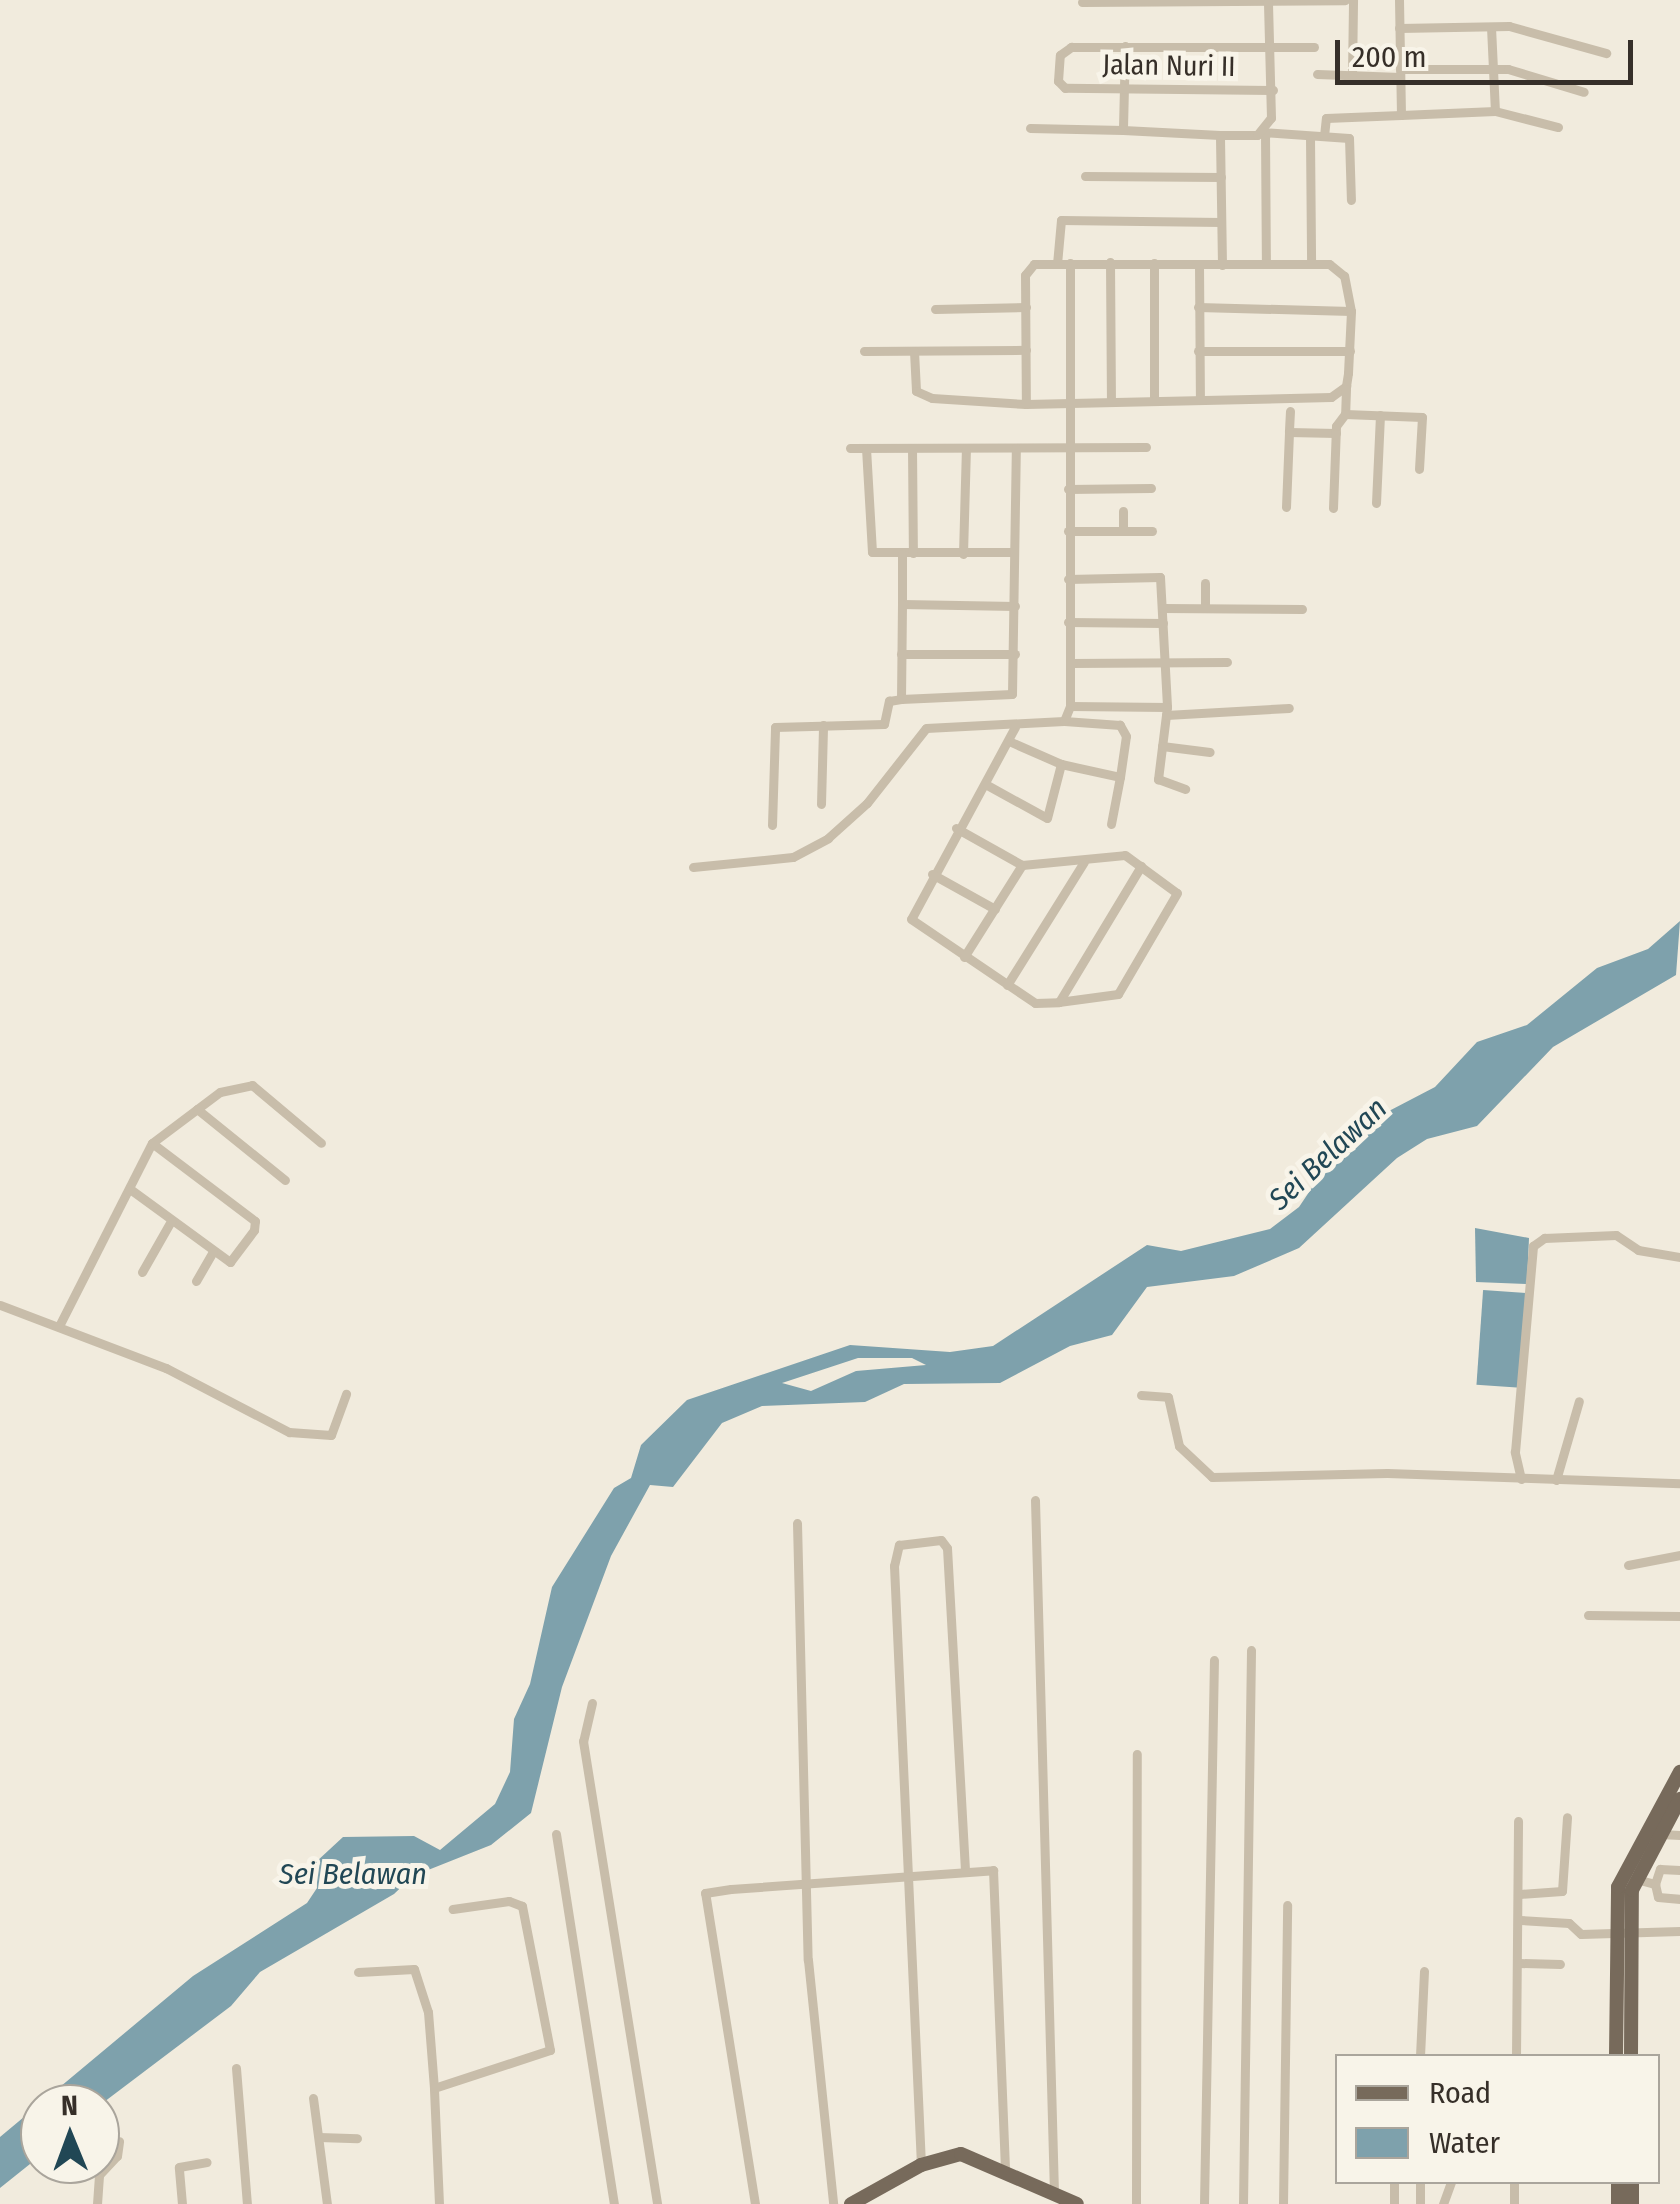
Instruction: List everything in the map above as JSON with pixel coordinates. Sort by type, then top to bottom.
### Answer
[{"type":"main road","points":[[1630,2054],[1618,1887],[1680,1772]]},
{"type":"main road","points":[[1616,2054],[1622,1932],[1636,1879],[1680,1799]]},
{"type":"main road","points":[[850,2204],[921,2165],[961,2154],[1005,2168],[1075,2203]]},
{"type":"street","points":[[1082,2],[1345,0]]},
{"type":"street","points":[[1352,75],[1354,0]]},
{"type":"street","points":[[1398,0],[1401,115]]},
{"type":"street","points":[[1266,263],[1263,133],[1271,118],[1274,49],[1268,1]]},
{"type":"street","points":[[1490,27],[1496,111]]},
{"type":"street","points":[[1399,28],[1518,28],[1606,53]]},
{"type":"street","points":[[1123,130],[1125,46],[1314,47]]},
{"type":"street","name":"Jalan Nuri II","points":[[1125,46],[1066,48],[1058,77],[1065,88],[1273,90]]},
{"type":"street","points":[[1318,74],[1492,69],[1584,92]]},
{"type":"street","points":[[1324,136],[1325,118],[1496,111],[1558,127]]},
{"type":"street","points":[[1030,128],[1263,133],[1324,136],[1352,142],[1351,200]]},
{"type":"street","points":[[1220,134],[1222,264]]},
{"type":"street","points":[[1310,137],[1311,264]]},
{"type":"street","points":[[1085,176],[1221,178]]},
{"type":"street","points":[[1057,264],[1062,220],[1221,222]]},
{"type":"street","points":[[1110,262],[1112,400]]},
{"type":"street","points":[[1026,404],[1029,266],[1110,262],[1328,264],[1344,276],[1351,311],[1345,414],[1336,434],[1333,508]]},
{"type":"street","points":[[1064,721],[1070,706],[1071,663],[1070,263]]},
{"type":"street","points":[[1154,263],[1154,400]]},
{"type":"street","points":[[1199,265],[1200,398]]},
{"type":"street","points":[[934,309],[1026,307]]},
{"type":"street","points":[[1198,308],[1351,311]]},
{"type":"street","points":[[864,351],[1026,350]]},
{"type":"street","points":[[1198,350],[1350,351]]},
{"type":"street","points":[[914,351],[914,385],[924,397],[1026,404],[1331,396],[1346,386]]},
{"type":"street","points":[[1286,507],[1290,412]]},
{"type":"street","points":[[1345,414],[1422,417],[1419,469]]},
{"type":"street","points":[[1376,503],[1380,415]]},
{"type":"street","points":[[1289,432],[1336,434]]},
{"type":"street","points":[[850,448],[1146,447]]},
{"type":"street","points":[[866,448],[868,550],[902,554],[1014,552]]},
{"type":"street","points":[[912,448],[914,553]]},
{"type":"street","points":[[772,825],[772,732],[781,725],[884,724],[889,701],[1006,697],[1014,690],[1016,448]]},
{"type":"street","points":[[964,554],[966,449]]},
{"type":"street","points":[[1068,488],[1151,488]]},
{"type":"street","points":[[1123,511],[1123,531]]},
{"type":"street","points":[[1068,531],[1152,530]]},
{"type":"street","points":[[901,699],[902,554]]},
{"type":"street","points":[[1068,579],[1160,578],[1167,711],[1159,783],[1185,788]]},
{"type":"street","points":[[1205,583],[1205,607]]},
{"type":"street","points":[[902,604],[1015,606]]},
{"type":"street","points":[[1162,608],[1302,609]]},
{"type":"street","points":[[1068,622],[1162,623]]},
{"type":"street","points":[[900,654],[1016,654]]},
{"type":"street","points":[[1071,663],[1228,662]]},
{"type":"street","points":[[1070,706],[1167,711],[1289,708]]},
{"type":"street","points":[[693,867],[793,857],[828,838],[867,803],[926,728],[1015,727],[1064,721],[1120,725],[1126,736],[1111,824]]},
{"type":"street","points":[[821,804],[824,725]]},
{"type":"street","points":[[956,828],[1022,865],[1084,862],[1120,854],[1179,897],[1132,978],[1111,997],[1035,1002],[911,920],[956,828],[987,785],[1015,727]]},
{"type":"street","points":[[1011,742],[1060,764],[1120,778]]},
{"type":"street","points":[[1162,746],[1210,752]]},
{"type":"street","points":[[987,785],[1050,817],[1060,764]]},
{"type":"street","points":[[1007,985],[1084,862]]},
{"type":"street","points":[[964,957],[1022,865]]},
{"type":"street","points":[[1059,1002],[1140,866]]},
{"type":"street","points":[[932,874],[995,908]]},
{"type":"street","points":[[59,1326],[152,1143],[197,1109],[246,1082],[321,1143]]},
{"type":"street","points":[[197,1109],[284,1180]]},
{"type":"street","points":[[130,1188],[213,1252],[234,1261],[254,1221],[152,1143]]},
{"type":"street","points":[[142,1272],[170,1221]]},
{"type":"street","points":[[1521,1479],[1514,1452],[1532,1246],[1544,1238],[1616,1235],[1638,1250],[1680,1257]]},
{"type":"street","points":[[196,1281],[213,1252]]},
{"type":"street","points":[[0,1305],[166,1368],[290,1432],[332,1434],[346,1394]]},
{"type":"street","points":[[1141,1395],[1168,1397],[1178,1446],[1212,1476],[1387,1472],[1680,1483]]},
{"type":"street","points":[[1556,1480],[1579,1400]]},
{"type":"street","points":[[1035,1500],[1054,2192]]},
{"type":"street","points":[[797,1523],[804,1882],[833,2204]]},
{"type":"street","points":[[921,2165],[894,1551],[942,1540],[960,1688],[965,1868]]},
{"type":"street","points":[[1628,1564],[1680,1555]]},
{"type":"street","points":[[1588,1615],[1680,1616]]},
{"type":"street","points":[[1242,2204],[1251,1650]]},
{"type":"street","points":[[1204,2204],[1214,1660]]},
{"type":"street","points":[[592,1703],[583,1741],[657,2204]]},
{"type":"street","points":[[1136,1754],[1136,2204]]},
{"type":"street","points":[[1520,1894],[1562,1891],[1567,1817]]},
{"type":"street","points":[[1516,2054],[1518,1821]]},
{"type":"street","points":[[556,1834],[614,2204]]},
{"type":"street","points":[[1658,1834],[1680,1835]]},
{"type":"street","points":[[755,2204],[705,1893],[986,1866],[997,1877],[1005,2168]]},
{"type":"street","points":[[1680,1870],[1660,1869],[1655,1884],[1658,1897],[1680,1899]]},
{"type":"street","points":[[1636,1879],[1655,1884]]},
{"type":"street","points":[[434,2088],[550,2050],[522,1906],[509,1900],[453,1909]]},
{"type":"street","points":[[1284,2204],[1287,1904]]},
{"type":"street","points":[[1520,1920],[1569,1922],[1581,1934],[1680,1931]]},
{"type":"street","points":[[1518,1963],[1560,1964]]},
{"type":"street","points":[[358,1972],[414,1969],[428,2012],[439,2204]]},
{"type":"street","points":[[1420,2054],[1424,1971]]},
{"type":"street","points":[[236,2068],[247,2204]]},
{"type":"street","points":[[313,2098],[326,2204]]},
{"type":"street","points":[[319,2137],[357,2138]]},
{"type":"street","points":[[182,2204],[179,2167],[207,2162]]},
{"type":"water","name":"Sei Belawan","points":[[1680,921],[1676,975],[1553,1047],[1477,1126],[1427,1139],[1397,1158],[1299,1248],[1234,1276],[1147,1287],[1112,1335],[1070,1346],[1000,1383],[904,1384],[865,1402],[762,1406],[722,1423],[673,1487],[650,1485],[611,1556],[562,1687],[531,1813],[491,1845],[413,1876],[394,1894],[260,1972],[231,2006],[120,2090],[120,2084],[64,2084],[193,1976],[307,1903],[317,1888],[316,1862],[343,1837],[414,1836],[440,1850],[495,1804],[510,1772],[514,1719],[530,1684],[552,1587],[614,1488],[631,1478],[641,1445],[687,1400],[850,1345],[950,1352],[993,1346],[1147,1245],[1181,1251],[1270,1229],[1299,1207],[1338,1149],[1364,1124],[1435,1087],[1477,1042],[1527,1025],[1597,968],[1648,949]],"holes":[[[858,1358],[912,1358],[926,1365],[856,1371],[811,1391],[782,1383]]]},
{"type":"water","points":[[1475,1228],[1529,1238],[1527,1284],[1476,1282]]},
{"type":"water","points":[[1483,1290],[1527,1293],[1520,1388],[1476,1385]]},
{"type":"water","name":"Sei Belawan","points":[[20,2120],[20,2172],[0,2188],[0,2137]]}]
